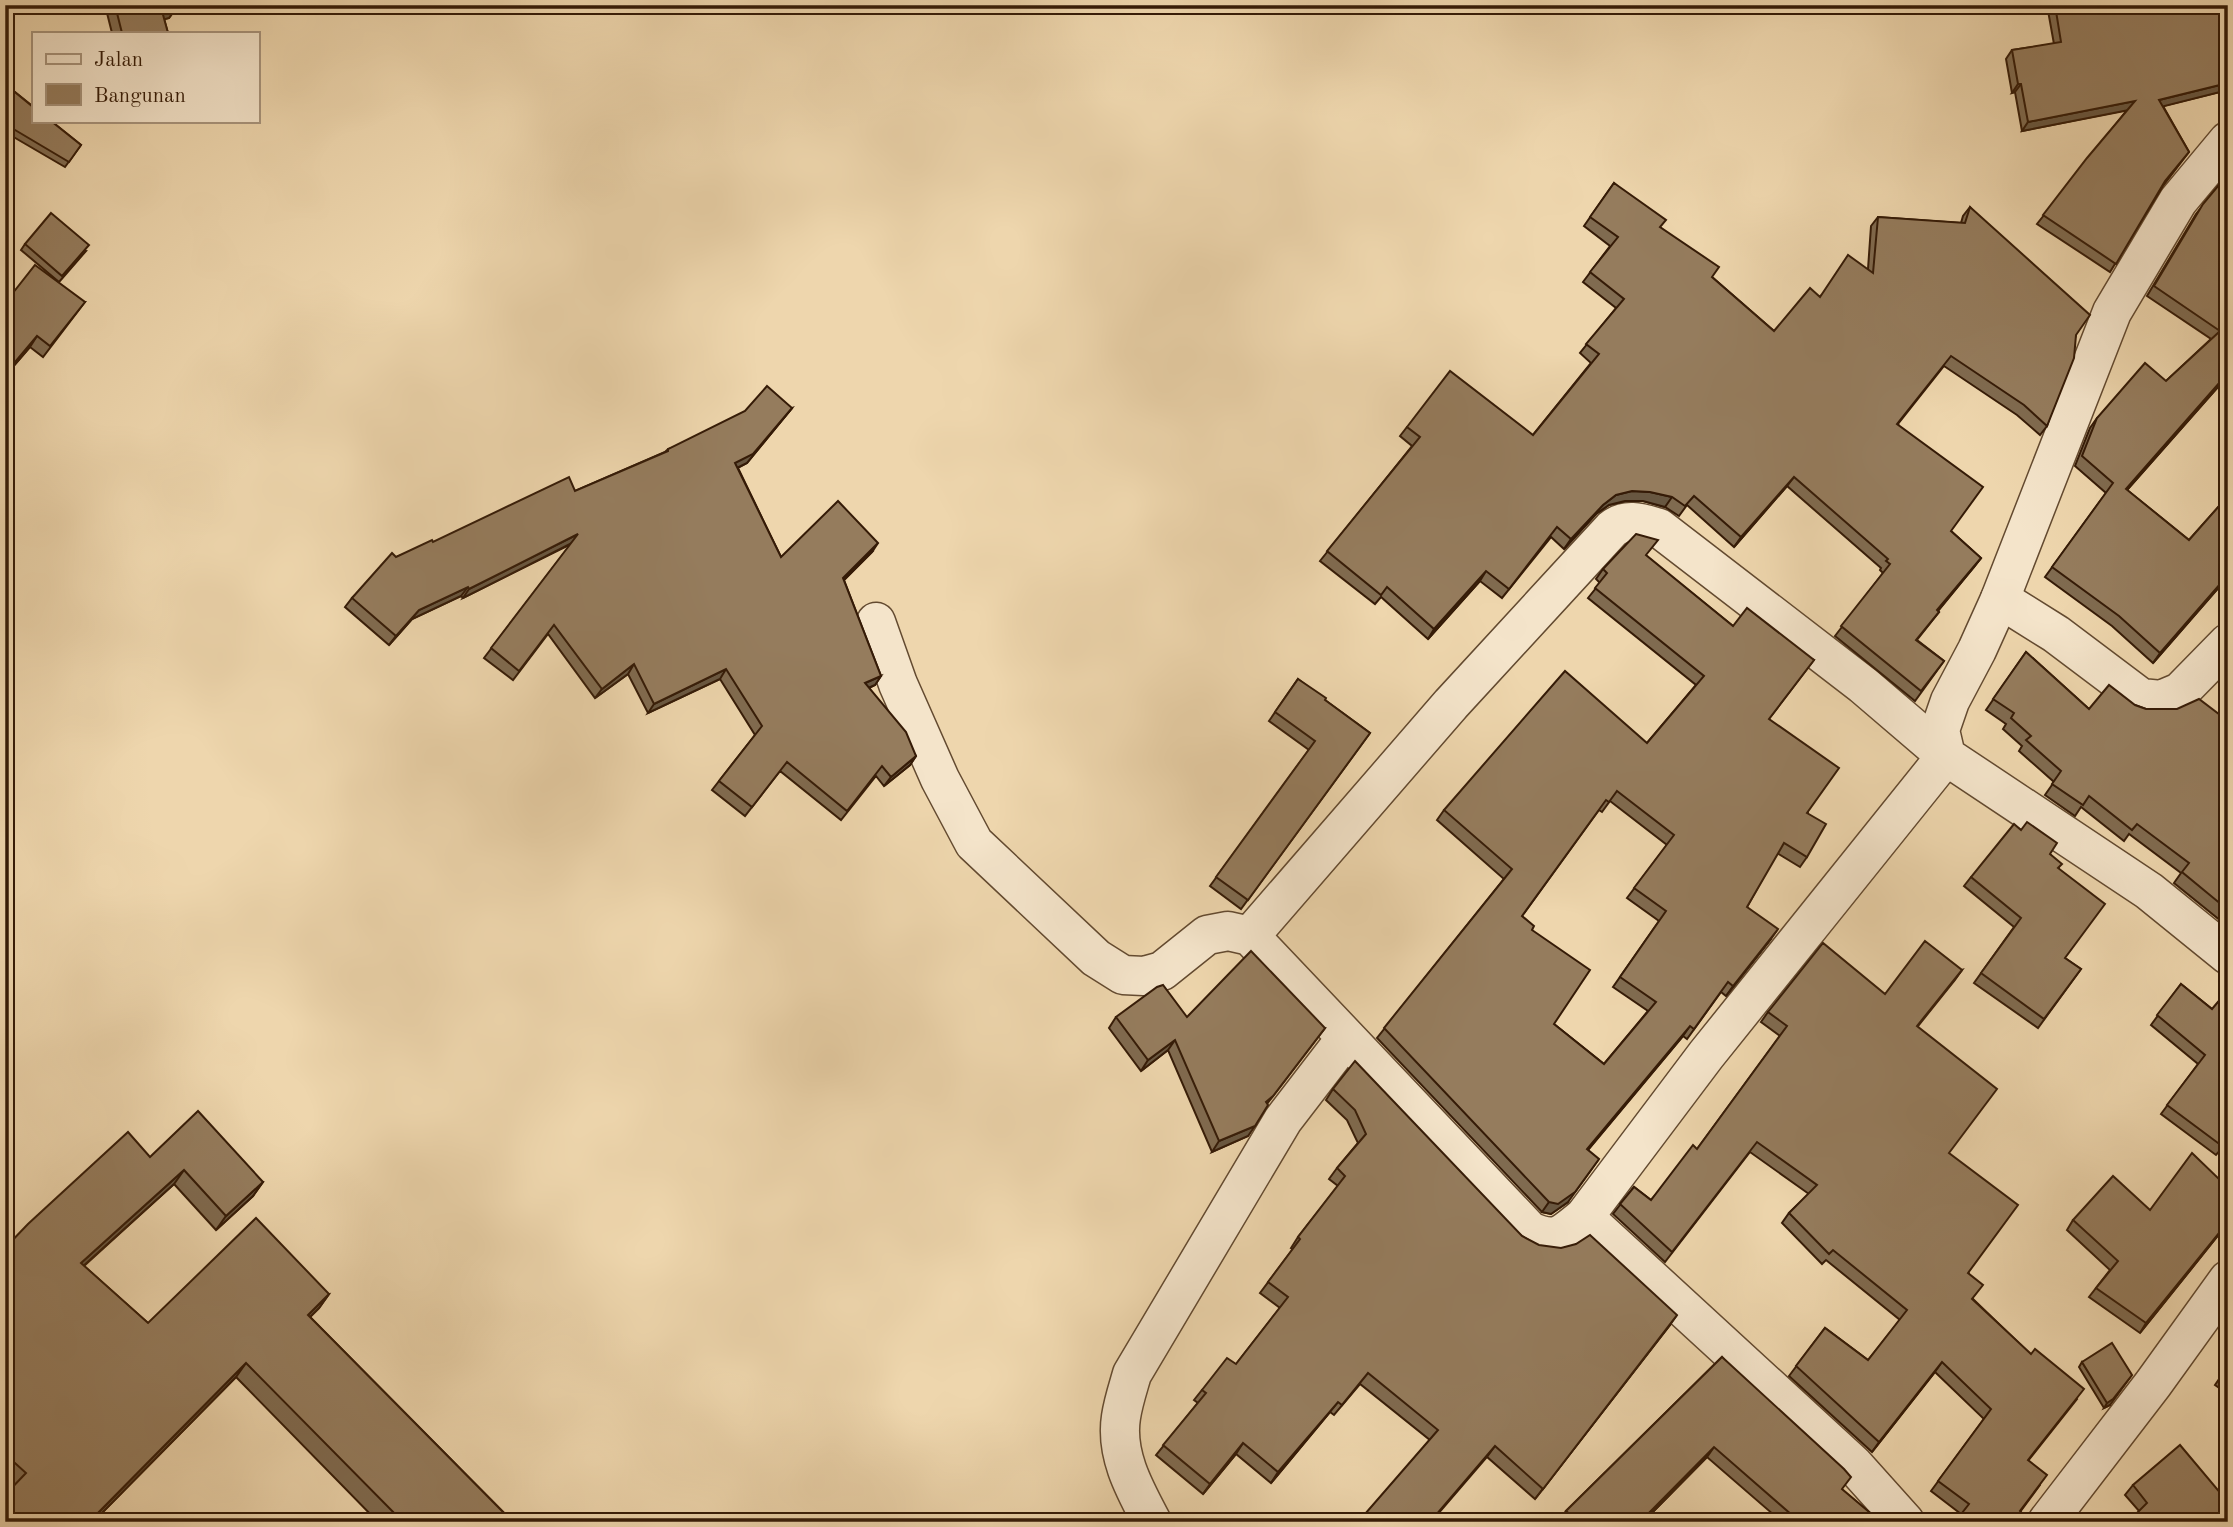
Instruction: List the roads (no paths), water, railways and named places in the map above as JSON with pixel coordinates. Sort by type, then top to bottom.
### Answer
[{"type":"street","points":[[1947,756],[1940,730],[1950,701],[2000,598],[2112,312],[2178,201],[2228,141]]},
{"type":"street","points":[[1250,936],[1451,705],[1612,529],[1630,521],[1659,528],[1863,684],[1947,756],[2149,891],[2228,955]]},
{"type":"street","points":[[2000,598],[2056,634],[2141,698],[2161,700],[2180,692],[2228,643]]},
{"type":"street","points":[[876,622],[898,684],[940,779],[974,843],[1096,958],[1123,975],[1144,976],[1162,971],[1207,935],[1228,931],[1250,936],[1530,1231],[1546,1238],[1561,1235],[1584,1217],[1706,1055],[1947,756]]},
{"type":"street","points":[[1153,1522],[1130,1481],[1120,1442],[1121,1418],[1132,1374],[1283,1120],[1346,1038]]},
{"type":"street","points":[[1584,1217],[1853,1464],[1905,1522]]},
{"type":"street","points":[[2047,1522],[2153,1384],[2228,1280]]}]
